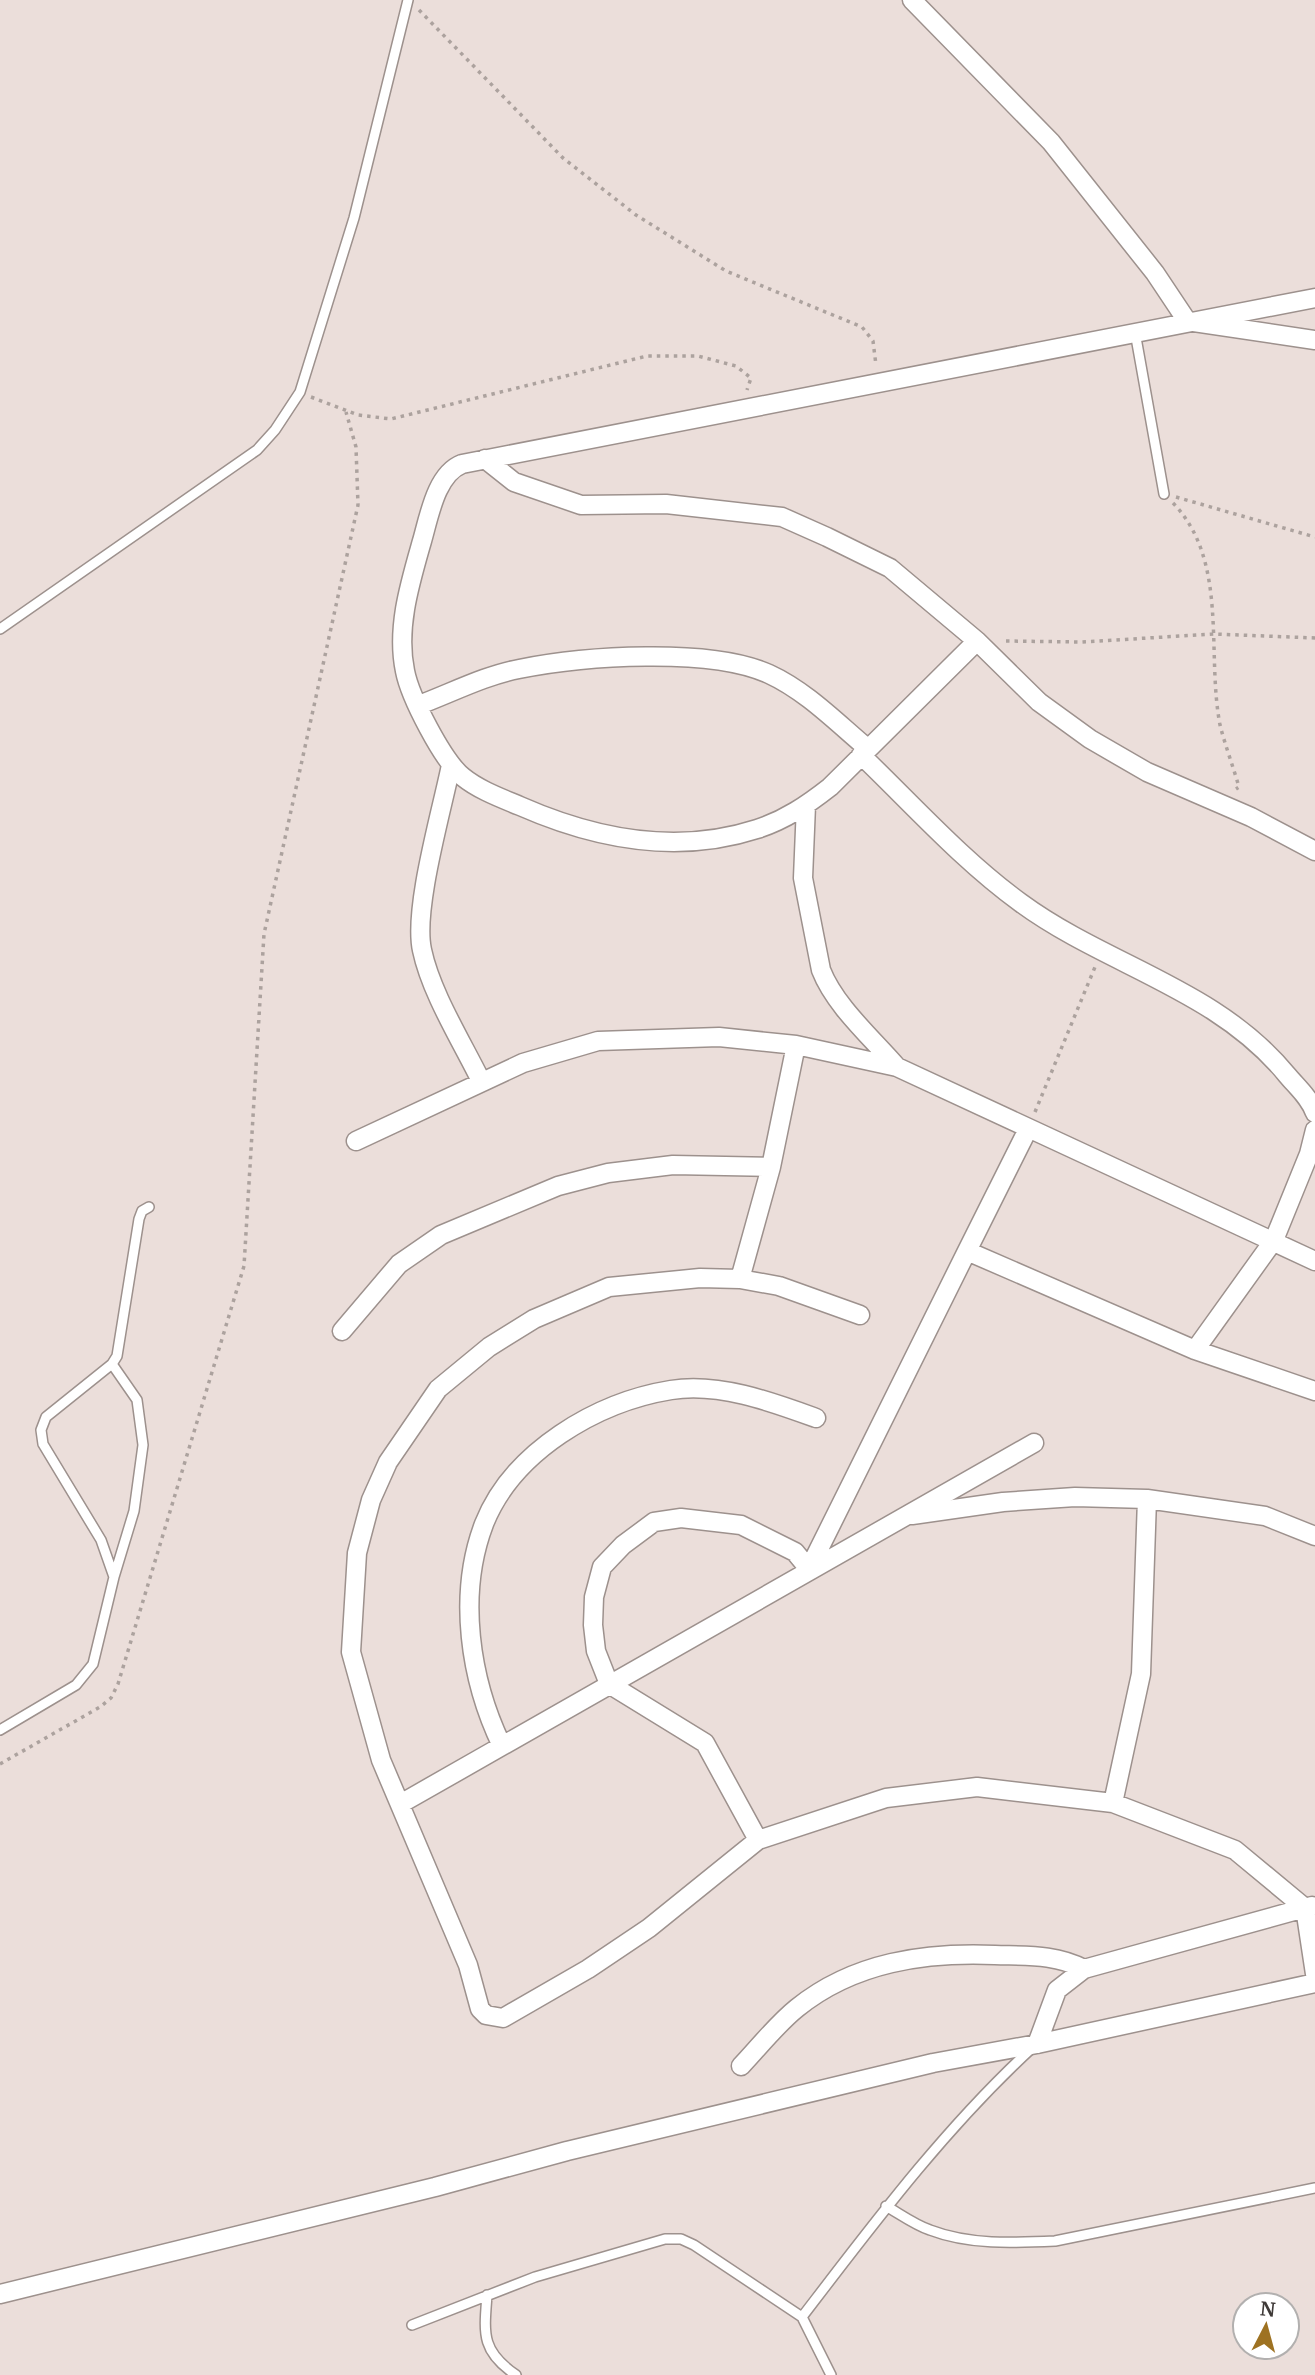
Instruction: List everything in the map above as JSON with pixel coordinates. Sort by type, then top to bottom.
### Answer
[{"type":"street","points":[[912,0],[1051,142],[1155,273],[1187,321],[1315,340]]},
{"type":"street","points":[[977,641],[806,805],[780,820],[729,836],[691,841],[636,841],[584,831],[481,788],[451,765],[405,674],[401,642],[414,569],[446,476],[456,466],[742,407],[1315,298]]},
{"type":"street","points":[[485,459],[514,482],[582,505],[666,504],[782,517],[890,568],[977,641],[1039,702],[1090,738],[1147,772],[1220,802],[1315,851]]},
{"type":"street","points":[[419,705],[517,669],[576,661],[646,657],[732,663],[769,674],[797,691],[864,752],[1004,890],[1064,930],[1192,996],[1232,1022],[1276,1060],[1315,1114]]},
{"type":"street","points":[[451,765],[425,893],[421,942],[430,977],[481,1082]]},
{"type":"street","points":[[806,805],[803,878],[821,970],[825,980],[897,1067]]},
{"type":"street","points":[[356,1141],[481,1082],[558,1051],[598,1041],[719,1037],[796,1045],[897,1067],[1315,1261]]},
{"type":"street","points":[[740,1279],[771,1167],[796,1045]]},
{"type":"street","points":[[809,1569],[1028,1129]]},
{"type":"street","points":[[1195,1350],[1274,1240],[1309,1154],[1315,1130]]},
{"type":"street","points":[[342,1331],[373,1290],[399,1265],[441,1235],[558,1186],[608,1173],[673,1165],[771,1167]]},
{"type":"street","points":[[967,1251],[1195,1350],[1315,1391]]},
{"type":"street","points":[[860,1315],[779,1286],[740,1279],[700,1278],[609,1287],[534,1319],[489,1348],[438,1389],[388,1462],[371,1500],[357,1553],[351,1652],[381,1760],[402,1803],[468,1965],[480,2009],[495,2018],[503,2018],[588,1969],[649,1928],[758,1840],[886,1798],[977,1787],[1113,1804],[1235,1850],[1310,1906],[1315,1974]]},
{"type":"street","points":[[502,1746],[486,1712],[473,1662],[470,1612],[473,1564],[491,1512],[504,1488],[536,1454],[575,1424],[619,1405],[672,1390],[720,1391],[770,1401],[816,1418]]},
{"type":"street","points":[[402,1803],[901,1516],[1034,1443]]},
{"type":"street","points":[[901,1516],[1003,1502],[1075,1497],[1147,1499],[1265,1516],[1315,1536]]},
{"type":"street","points":[[1113,1804],[1141,1674],[1147,1499]]},
{"type":"street","points":[[758,1840],[705,1744],[663,1714],[608,1684],[596,1651],[594,1597],[603,1567],[624,1545],[654,1522],[681,1518],[741,1525],[795,1552],[809,1569]]},
{"type":"street","points":[[1037,2044],[1057,1990],[1084,1969],[1310,1906]]},
{"type":"street","points":[[741,2066],[796,2009],[840,1982],[880,1965],[934,1954],[978,1954],[1050,1957],[1084,1969]]},
{"type":"street","points":[[0,2294],[435,2187],[567,2151],[933,2063],[1037,2044],[1315,1983]]},
{"type":"lane","points":[[0,629],[257,450],[275,430],[300,392],[354,218],[408,0]]},
{"type":"lane","points":[[1135,332],[1164,494]]},
{"type":"lane","points":[[114,1577],[101,1540],[41,1437],[46,1417],[112,1364],[120,1347],[139,1219],[142,1211],[149,1207]]},
{"type":"lane","points":[[0,1730],[76,1685],[93,1664],[114,1577],[134,1511],[143,1445],[137,1400],[112,1364]]},
{"type":"lane","points":[[802,2317],[953,2127],[1037,2044]]},
{"type":"lane","points":[[887,2207],[929,2230],[965,2239],[1013,2243],[1055,2241],[1315,2188]]},
{"type":"lane","points":[[412,2325],[536,2277],[665,2239],[681,2239],[712,2256],[802,2317],[831,2375]]},
{"type":"lane","points":[[487,2295],[485,2337],[490,2354],[516,2375]]},
{"type":"path","points":[[418,9],[563,158],[636,215],[726,271],[862,327],[873,341],[878,381]]},
{"type":"path","points":[[300,392],[346,412],[391,419],[647,356],[698,356],[736,366],[751,378],[742,407]]},
{"type":"path","points":[[0,1764],[100,1707],[111,1698],[118,1684],[244,1266],[264,934],[358,505],[356,447],[346,412]]},
{"type":"path","points":[[1164,494],[1315,537]]},
{"type":"path","points":[[1164,494],[1181,512],[1207,564],[1220,723],[1239,787],[1220,802]]},
{"type":"path","points":[[977,641],[1082,642],[1214,634],[1315,638]]},
{"type":"path","points":[[1028,1129],[1103,949]]}]
